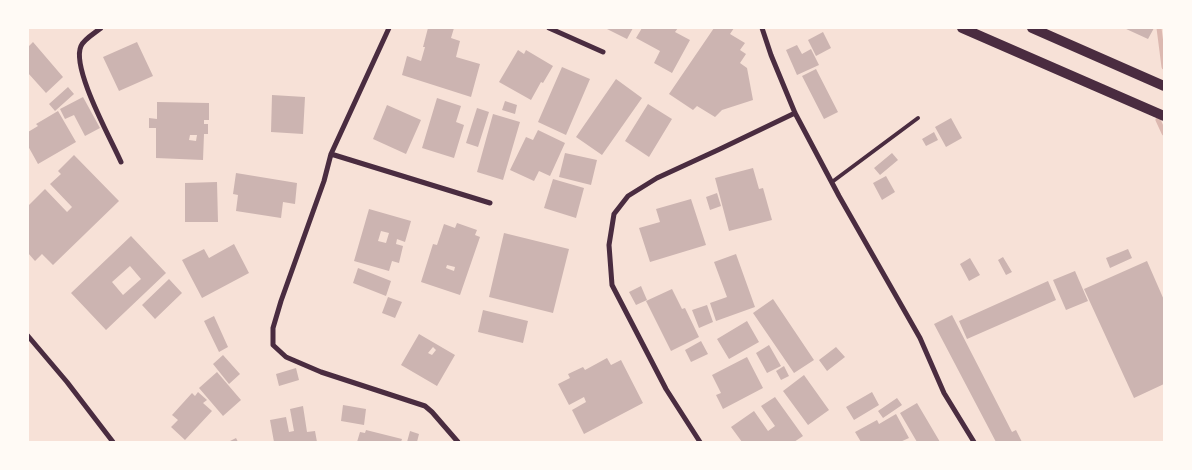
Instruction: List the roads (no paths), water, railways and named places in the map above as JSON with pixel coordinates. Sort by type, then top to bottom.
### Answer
[{"type":"main road","points":[[962,28],[1164,116]]},
{"type":"main road","points":[[1032,28],[1164,86]]},
{"type":"street","points":[[101,28],[82,44],[78,55],[90,95],[122,162]]},
{"type":"street","points":[[390,28],[331,154],[324,181],[281,300],[273,328],[272,345],[286,357],[321,372],[425,406],[458,442]]},
{"type":"street","points":[[549,28],[603,52]]},
{"type":"street","points":[[762,28],[795,113],[912,323],[944,393],[974,442]]},
{"type":"street","points":[[700,442],[666,389],[612,285],[609,245],[614,214],[628,196],[657,178],[720,150],[795,113]]},
{"type":"street","points":[[331,154],[490,203]]},
{"type":"street","points":[[28,336],[67,382],[113,442]]},
{"type":"lane","points":[[832,182],[918,118]]},
{"type":"waterway","points":[[1159,28],[1164,67]]},
{"type":"waterway","points":[[1158,120],[1164,133]]}]
